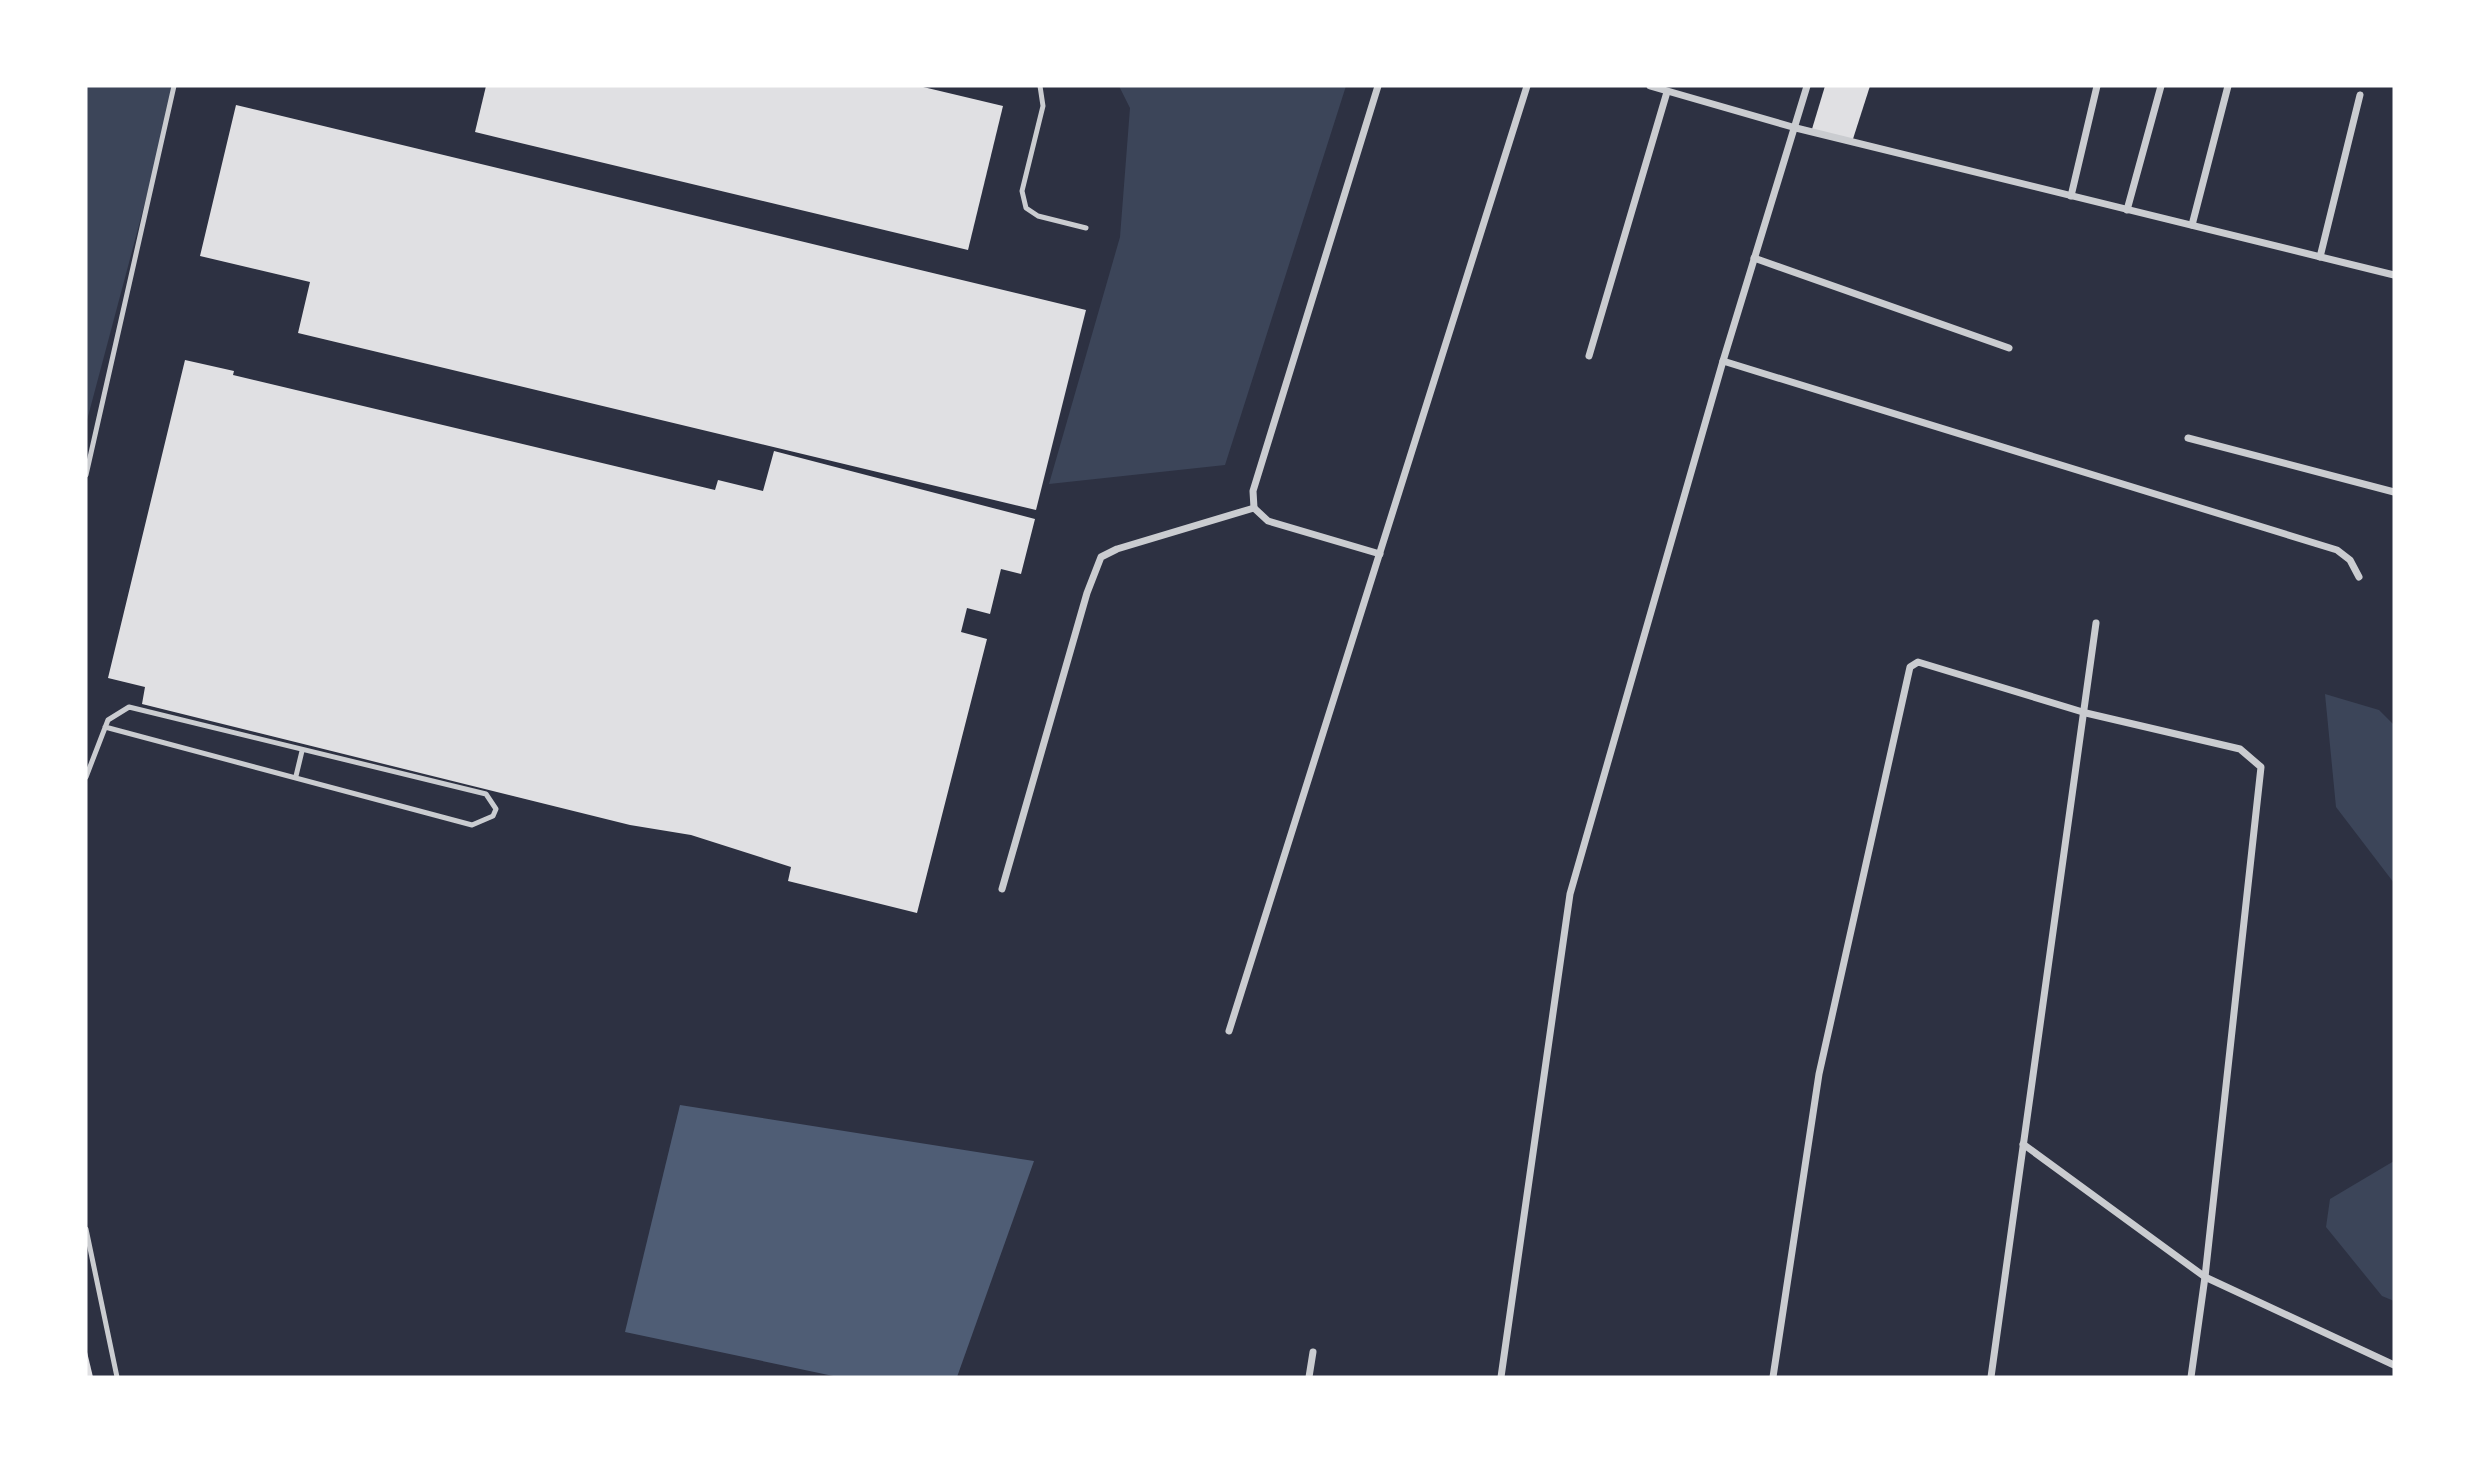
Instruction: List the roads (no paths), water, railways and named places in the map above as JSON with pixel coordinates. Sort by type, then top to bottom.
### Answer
[{"type":"street","points":[[1378,86],[1253,491],[1254,508],[1268,521],[1380,554]]},
{"type":"street","points":[[1229,1031],[1527,86]]},
{"type":"street","points":[[1650,86],[1796,128],[2394,275]]},
{"type":"street","points":[[1501,1377],[1570,894],[1723,361],[1807,86]]},
{"type":"street","points":[[2071,196],[2097,86]]},
{"type":"street","points":[[2127,210],[2161,86]]},
{"type":"street","points":[[2192,225],[2228,86]]},
{"type":"street","points":[[1589,356],[1667,92]]},
{"type":"street","points":[[2320,257],[2360,95]]},
{"type":"street","points":[[1754,258],[2010,348]]},
{"type":"street","points":[[1723,361],[2337,550],[2350,560],[2359,577]]},
{"type":"street","points":[[2188,438],[2394,492]]},
{"type":"street","points":[[1002,889],[1087,593],[1101,557],[1116,549],[1254,508]]},
{"type":"street","points":[[1991,1377],[2086,713],[2096,623]]},
{"type":"street","points":[[1773,1377],[1819,1074],[1910,667],[1918,662],[2086,713],[2240,749],[2262,767],[2205,1277],[2191,1377]]},
{"type":"street","points":[[2024,1144],[2205,1277],[2394,1365]]},
{"type":"street","points":[[1309,1377],[1313,1352]]},
{"type":"lane","points":[[86,475],[174,86]]},
{"type":"lane","points":[[1040,86],[1043,106],[1022,191],[1026,208],[1038,216],[1086,228]]},
{"type":"lane","points":[[86,777],[108,720],[129,707],[486,794],[496,808],[493,816],[472,825],[106,727]]},
{"type":"lane","points":[[296,776],[302,751]]},
{"type":"lane","points":[[86,1229],[117,1377]]}]
